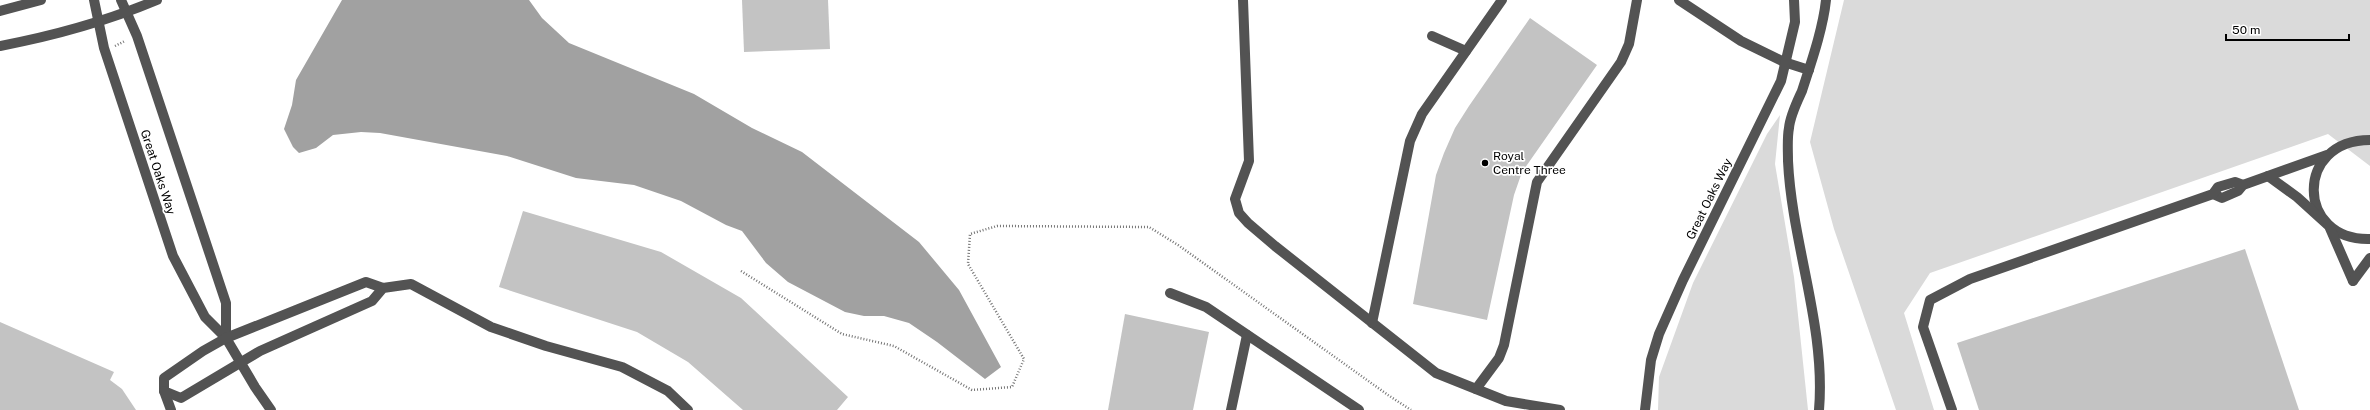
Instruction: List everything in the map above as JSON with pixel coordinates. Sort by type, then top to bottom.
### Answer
[{"type":"street","points":[[0,10],[41,0]]},
{"type":"street","name":"Great Oaks Way","points":[[94,0],[104,48],[173,256],[206,317],[226,338],[240,363],[271,410]]},
{"type":"street","name":"Great Oaks Way","points":[[121,0],[137,36],[226,303],[226,338]]},
{"type":"street","points":[[0,46],[42,37],[127,12],[157,0]]},
{"type":"street","points":[[1243,0],[1249,161],[1235,199],[1239,213],[1248,223],[1372,323],[1436,372],[1506,401],[1560,410]]},
{"type":"street","points":[[1372,323],[1410,141],[1422,114],[1502,0]]},
{"type":"street","points":[[1476,389],[1498,358],[1504,345],[1537,182],[1621,62],[1629,44],[1637,0]]},
{"type":"street","points":[[1679,0],[1741,41],[1784,62],[1809,70]]},
{"type":"street","name":"Great Oaks Way","points":[[1645,410],[1651,360],[1659,334],[1683,280],[1781,81],[1794,22],[1794,0]]},
{"type":"street","points":[[1819,410],[1821,388],[1816,338],[1808,277],[1794,219],[1788,161],[1789,127],[1809,70],[1826,0]]},
{"type":"street","points":[[1432,36],[1466,51]]},
{"type":"street","points":[[2370,139],[2354,140],[2339,145],[2327,155],[2318,168],[2314,183],[2314,199],[2320,214],[2329,226],[2353,281],[2370,258]]},
{"type":"street","points":[[1952,410],[1923,327],[1930,300],[1970,279],[2213,194],[2218,187],[2236,182],[2243,185],[2327,155]]},
{"type":"street","points":[[2268,176],[2297,197],[2329,226],[2342,235],[2358,239],[2370,239]]},
{"type":"street","points":[[171,410],[164,390],[164,378],[203,351],[226,338],[366,282],[383,288],[411,284],[491,327],[546,346],[622,366],[668,391],[688,410]]},
{"type":"street","points":[[164,390],[181,398],[260,351],[372,301],[383,288]]},
{"type":"street","points":[[1170,292],[1206,307],[1359,410]]},
{"type":"street","points":[[1231,410],[1247,336]]},
{"type":"path","points":[[111,47],[126,41]]},
{"type":"path","points":[[741,271],[842,334],[894,346],[972,390],[1012,387],[1024,359],[968,264],[970,234],[997,226],[1149,227],[1178,245],[1411,410]]},
{"type":"shaded area","points":[[342,0],[529,0],[542,18],[569,43],[694,94],[752,128],[802,152],[919,242],[959,290],[1001,367],[985,379],[937,342],[909,323],[884,316],[864,316],[845,312],[788,282],[766,263],[742,231],[726,225],[681,201],[634,185],[576,178],[507,156],[380,133],[361,132],[333,135],[316,148],[299,153],[293,147],[284,129],[292,105],[296,80]]},
{"type":"shaded area","points":[[1844,0],[2370,0],[2370,166],[2328,134],[1930,273],[1904,313],[1934,410],[1896,410],[1834,229],[1810,142]]},
{"type":"shaded area","points":[[1780,115],[1775,164],[1794,277],[1808,410],[1658,410],[1659,377],[1693,283],[1767,134]]},
{"type":"building","points":[[742,0],[828,0],[830,49],[744,52]]},
{"type":"building","name":"Royal Centre Three","points":[[1530,18],[1597,65],[1522,172],[1514,195],[1487,320],[1413,304],[1436,175],[1444,153],[1455,128],[1469,106]]},
{"type":"building","points":[[523,211],[661,252],[741,298],[848,397],[837,410],[743,410],[688,362],[637,332],[499,287]]},
{"type":"building","points":[[2245,249],[2299,410],[1979,410],[1957,343]]},
{"type":"building","points":[[1125,314],[1209,332],[1193,410],[1108,410]]},
{"type":"building","points":[[0,322],[114,372],[110,380],[122,389],[136,410],[0,410]]},
{"type":"place","name":"Royal Centre Three","points":[[1485,163]]}]
